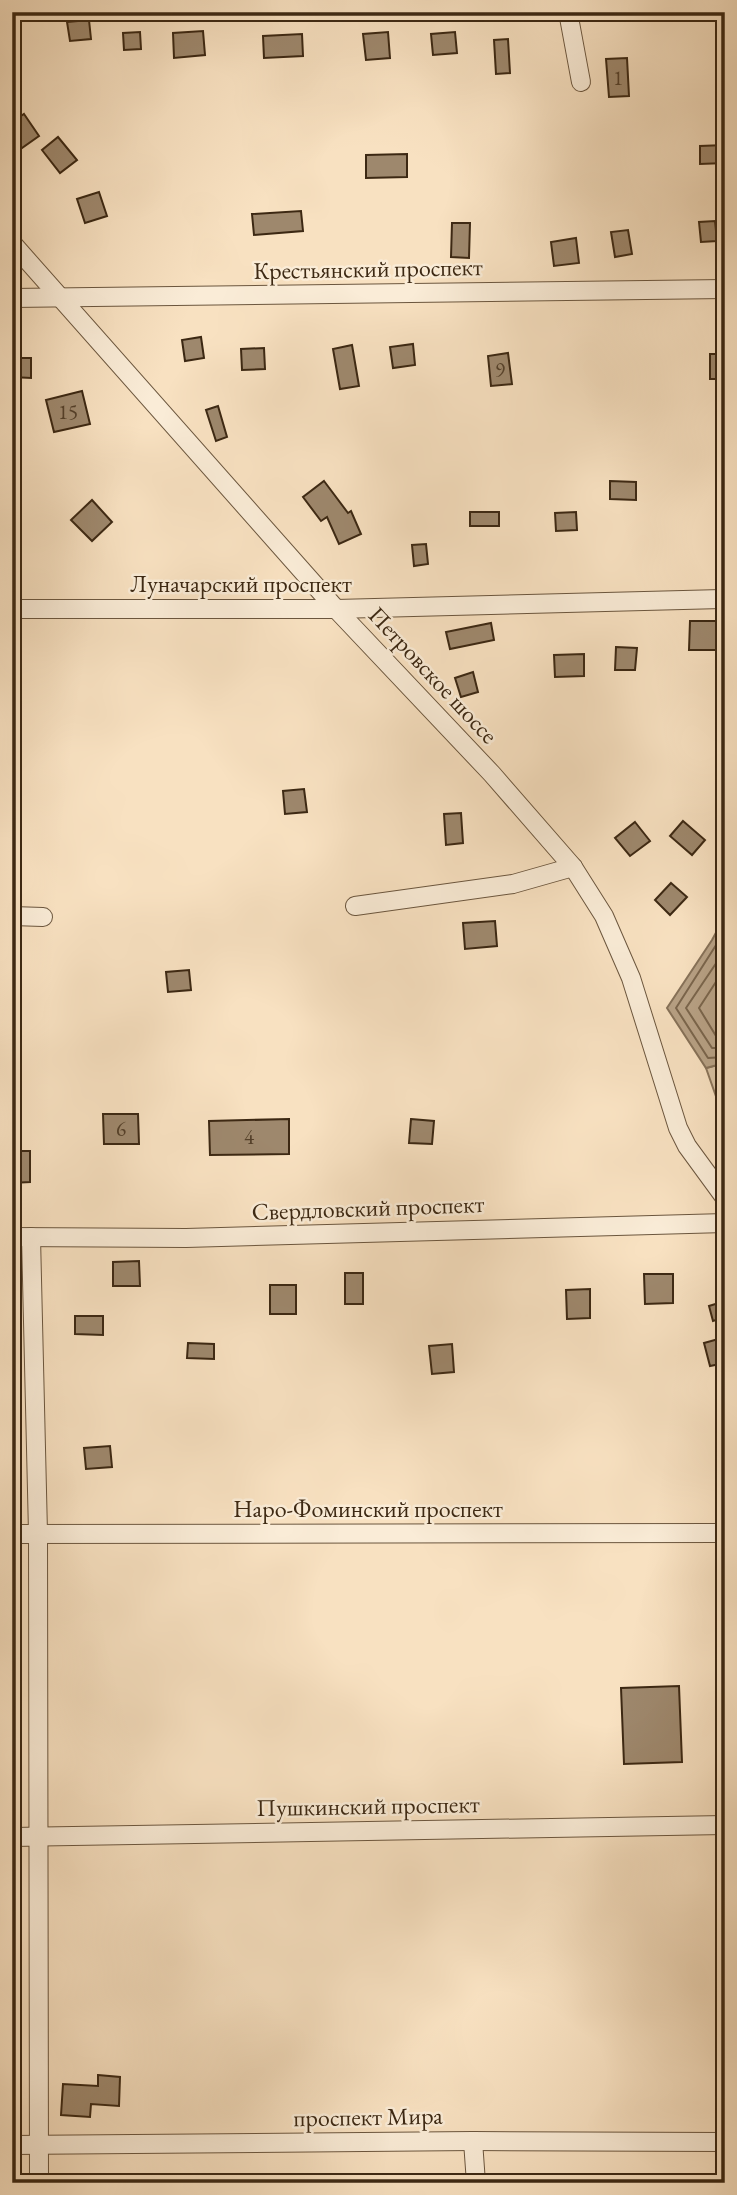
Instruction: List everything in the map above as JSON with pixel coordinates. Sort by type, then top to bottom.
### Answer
[{"type":"street","points":[[568,12],[581,82]]},
{"type":"street","name":"Петровское шоссе","points":[[12,243],[336,609],[492,774],[573,867],[604,916],[631,978],[682,1137],[725,1198]]},
{"type":"street","name":"Крестьянский проспект","points":[[12,298],[725,289]]},
{"type":"street","name":"Луначарский проспект","points":[[12,609],[336,609],[722,599]]},
{"type":"street","points":[[355,906],[513,884],[573,867]]},
{"type":"street","points":[[12,916],[43,917]]},
{"type":"street","name":"Свердловский проспект","points":[[21,1237],[186,1238],[725,1223]]},
{"type":"street","points":[[21,1237],[38,1533],[39,2183]]},
{"type":"street","name":"Наро-Фоминский проспект","points":[[12,1534],[725,1533]]},
{"type":"street","name":"Пушкинский проспект","points":[[12,1837],[725,1825]]},
{"type":"street","points":[[473,2141],[476,2183]]},
{"type":"street","name":"проспект Мира","points":[[12,2145],[725,2142]]},
{"type":"shaded area","points":[[725,1063],[725,1122],[706,1068]]},
{"type":"water","points":[[725,916],[725,1063],[706,1068],[667,1008]]},
{"type":"building","points":[[89,20],[91,39],[70,41],[67,22]]},
{"type":"building","points":[[203,31],[205,55],[174,58],[173,33]]},
{"type":"building","points":[[140,32],[141,49],[124,50],[123,33]]},
{"type":"building","points":[[388,32],[390,58],[366,60],[363,34]]},
{"type":"building","points":[[455,32],[457,53],[433,55],[431,34]]},
{"type":"building","points":[[302,34],[303,56],[264,58],[263,36]]},
{"type":"building","points":[[508,39],[510,73],[496,74],[494,40]]},
{"type":"building","points":[[627,58],[629,96],[609,97],[606,59]]},
{"type":"building","points":[[24,114],[39,136],[12,155],[12,122]]},
{"type":"building","points":[[58,137],[77,160],[60,173],[42,150]]},
{"type":"building","points":[[725,145],[725,163],[700,164],[700,146]]},
{"type":"building","points":[[407,154],[407,177],[366,178],[366,155]]},
{"type":"building","points":[[99,192],[107,216],[85,223],[77,199]]},
{"type":"building","points":[[301,211],[303,231],[254,235],[252,214]]},
{"type":"building","points":[[715,221],[717,241],[701,242],[699,222]]},
{"type":"building","points":[[452,223],[470,223],[469,258],[451,257]]},
{"type":"building","points":[[628,230],[632,254],[615,257],[611,232]]},
{"type":"building","points":[[576,238],[579,263],[554,266],[551,242]]},
{"type":"building","points":[[201,337],[204,358],[185,361],[182,340]]},
{"type":"building","points":[[413,344],[415,365],[393,368],[390,347]]},
{"type":"building","points":[[352,345],[359,386],[340,389],[333,349]]},
{"type":"building","points":[[264,348],[265,369],[242,370],[241,349]]},
{"type":"building","points":[[508,353],[512,384],[491,386],[488,356]]},
{"type":"building","points":[[710,354],[725,354],[725,379],[710,379]]},
{"type":"building","points":[[12,358],[31,358],[31,378],[12,377]]},
{"type":"building","points":[[82,391],[90,424],[54,432],[46,400]]},
{"type":"building","points":[[218,406],[227,437],[216,441],[206,410]]},
{"type":"building","points":[[324,481],[348,513],[351,511],[361,534],[339,544],[327,517],[321,521],[303,497]]},
{"type":"building","points":[[610,481],[636,482],[636,500],[610,499]]},
{"type":"building","points":[[92,500],[112,522],[92,541],[71,520]]},
{"type":"building","points":[[470,512],[499,512],[499,526],[470,526]]},
{"type":"building","points":[[576,512],[577,530],[556,531],[555,513]]},
{"type":"building","points":[[426,544],[428,564],[414,566],[412,545]]},
{"type":"building","points":[[690,621],[718,621],[717,650],[689,650]]},
{"type":"building","points":[[491,623],[494,640],[450,649],[446,632]]},
{"type":"building","points":[[616,647],[637,648],[635,670],[615,670]]},
{"type":"building","points":[[584,654],[584,676],[555,677],[554,655]]},
{"type":"building","points":[[473,672],[478,692],[461,697],[455,678]]},
{"type":"building","points":[[304,789],[307,812],[285,814],[283,791]]},
{"type":"building","points":[[461,813],[463,843],[446,845],[444,814]]},
{"type":"building","points":[[683,821],[705,840],[692,855],[670,836]]},
{"type":"building","points":[[635,822],[650,841],[630,856],[615,838]]},
{"type":"building","points":[[671,883],[687,897],[670,915],[655,900]]},
{"type":"building","points":[[495,921],[497,946],[465,949],[463,923]]},
{"type":"building","points":[[189,970],[191,990],[168,992],[166,972]]},
{"type":"building","points":[[103,1114],[138,1114],[139,1144],[104,1144]]},
{"type":"building","points":[[289,1119],[289,1154],[210,1155],[209,1121]]},
{"type":"building","points":[[411,1119],[434,1121],[432,1144],[409,1143]]},
{"type":"building","points":[[12,1151],[30,1151],[30,1182],[12,1183]]},
{"type":"building","points":[[139,1261],[140,1286],[113,1286],[113,1262]]},
{"type":"building","points":[[345,1273],[363,1273],[363,1304],[345,1304]]},
{"type":"building","points":[[644,1274],[673,1274],[673,1303],[645,1304]]},
{"type":"building","points":[[270,1285],[296,1285],[296,1314],[270,1314]]},
{"type":"building","points":[[590,1289],[590,1318],[567,1319],[566,1290]]},
{"type":"building","points":[[725,1301],[725,1317],[713,1321],[709,1306]]},
{"type":"building","points":[[75,1316],[103,1316],[103,1335],[75,1334]]},
{"type":"building","points":[[722,1338],[725,1363],[710,1366],[704,1343]]},
{"type":"building","points":[[188,1343],[214,1344],[214,1359],[187,1358]]},
{"type":"building","points":[[452,1344],[454,1372],[432,1374],[429,1346]]},
{"type":"building","points":[[110,1446],[112,1467],[86,1469],[84,1448]]},
{"type":"building","points":[[679,1686],[682,1762],[624,1764],[621,1688]]},
{"type":"building","points":[[98,2075],[120,2077],[119,2106],[91,2104],[90,2117],[61,2115],[63,2084],[98,2086]]}]
